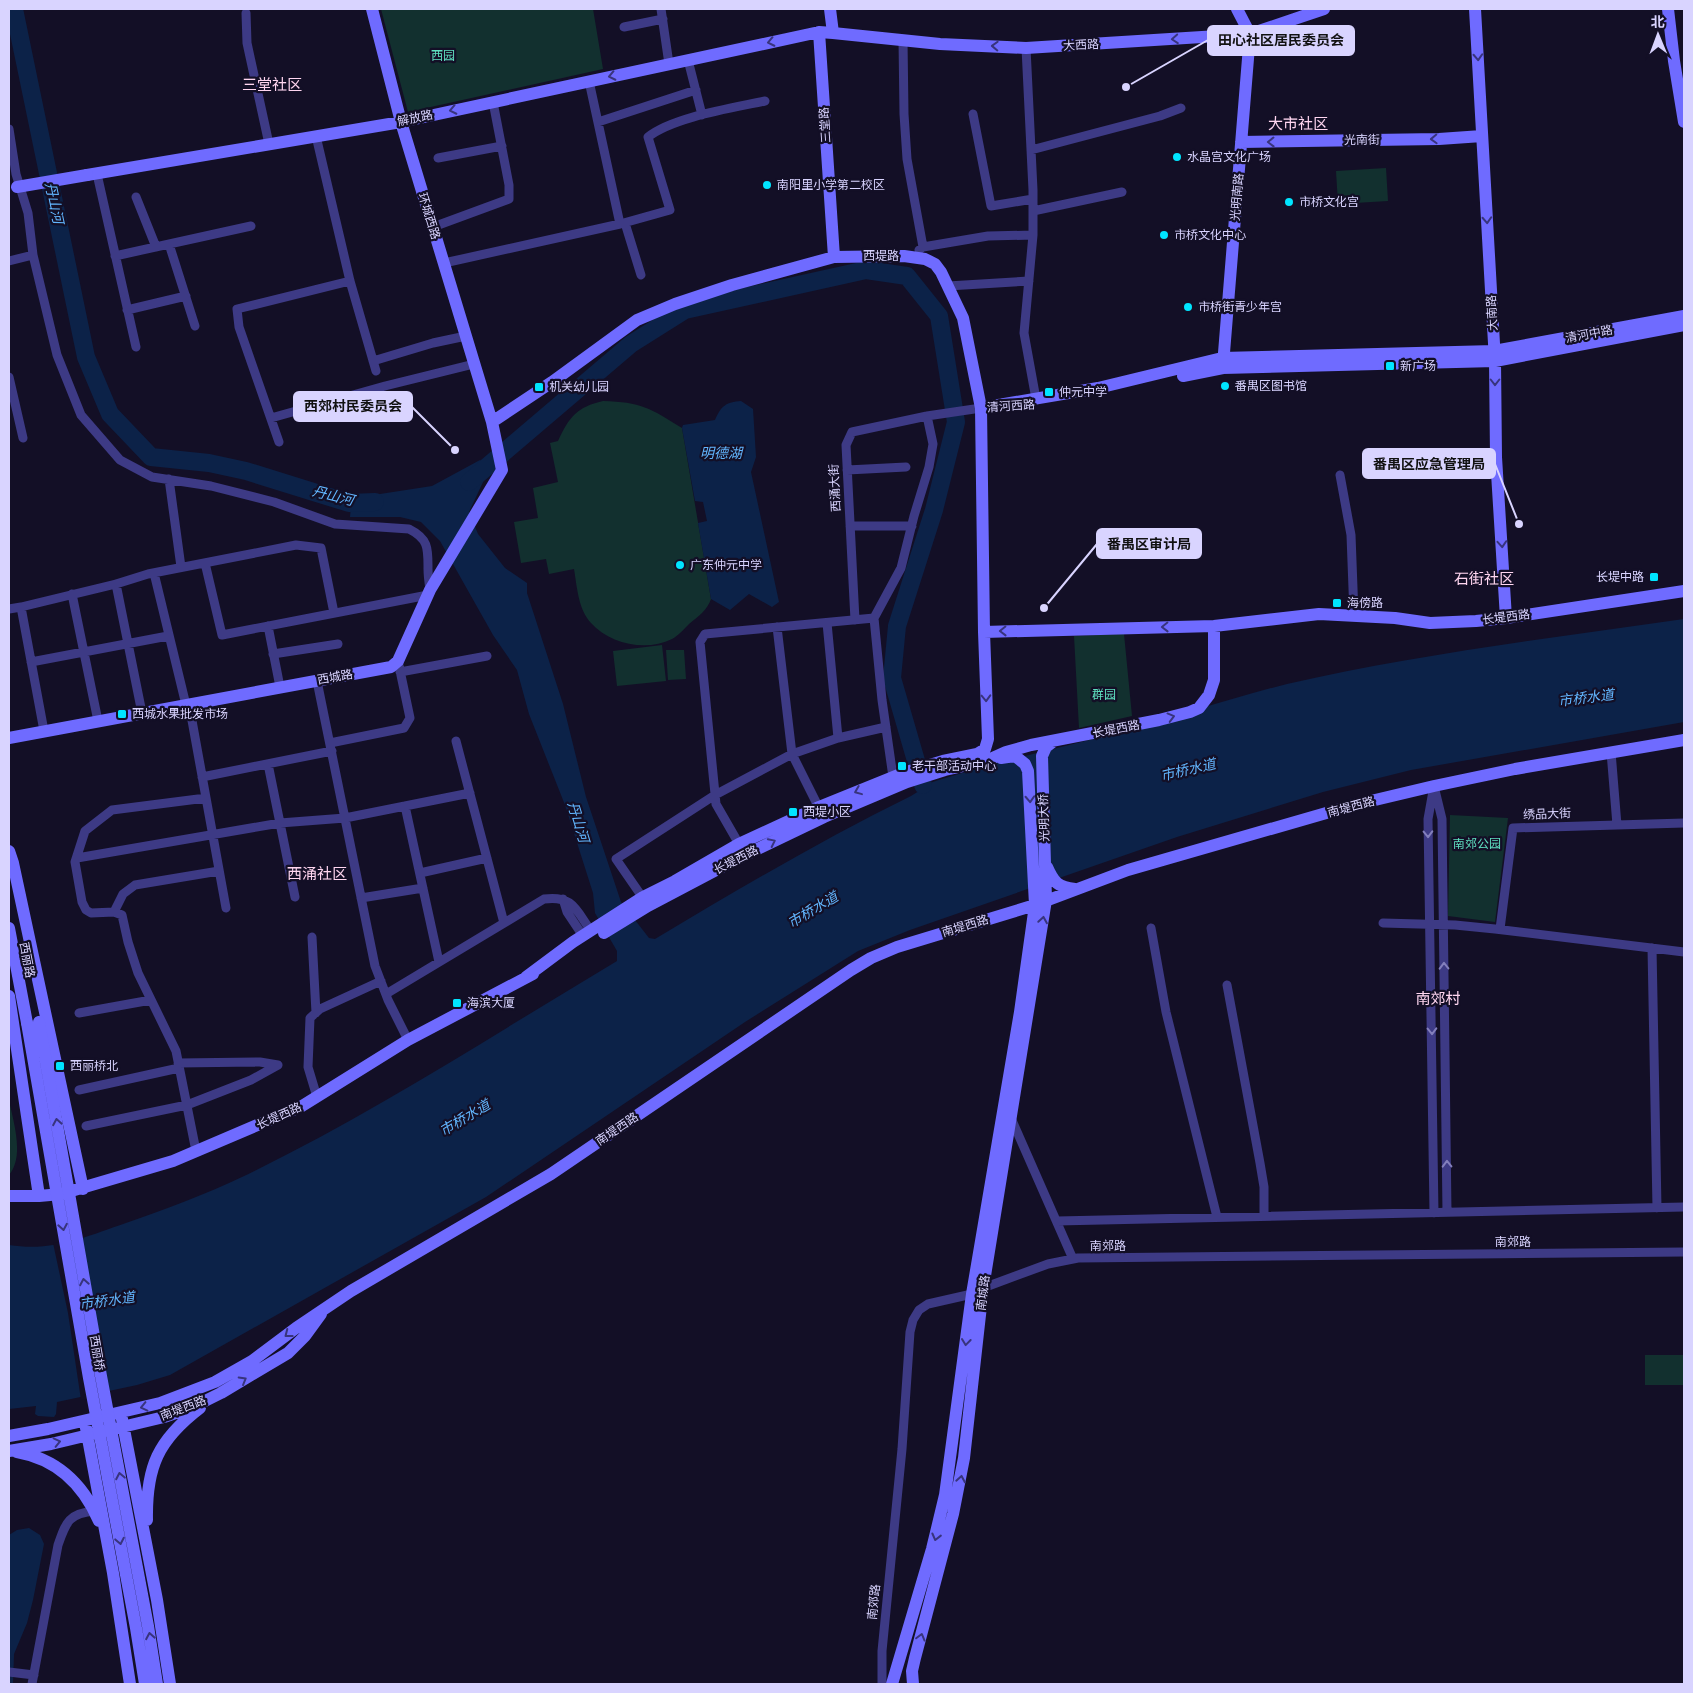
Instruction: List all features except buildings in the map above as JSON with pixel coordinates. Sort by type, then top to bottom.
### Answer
[{"type":"street","name":"环城西路","points":[[372,9],[400,122],[492,422]]},
{"type":"street","points":[[661,9],[669,64]]},
{"type":"street","points":[[819,32],[833,33],[830,9]]},
{"type":"street","points":[[1237,9],[1250,34]]},
{"type":"street","name":"大西路","points":[[833,33],[940,44],[1026,48],[1250,34],[1324,9]]},
{"type":"street","name":"大南路","points":[[1475,9],[1495,356],[1496,457],[1506,618]]},
{"type":"street","points":[[1668,9],[1684,122]]},
{"type":"street","points":[[246,13],[247,43],[269,144]]},
{"type":"street","points":[[624,26],[663,19]]},
{"type":"street","name":"解放路","points":[[13,188],[400,122],[819,32]]},
{"type":"street","name":"三堂路","points":[[819,32],[834,257]]},
{"type":"street","name":"光明南路","points":[[1224,363],[1250,34]]},
{"type":"street","points":[[903,40],[904,114],[908,159],[923,246]]},
{"type":"street","points":[[1026,48],[1034,235],[1024,333],[1036,400]]},
{"type":"street","points":[[688,60],[702,115]]},
{"type":"street","points":[[589,81],[622,223],[641,275]]},
{"type":"street","points":[[598,122],[696,90]]},
{"type":"street","points":[[444,263],[622,223],[670,210],[648,137],[656,130],[702,115],[765,101]]},
{"type":"street","points":[[433,227],[509,199],[510,185],[493,102]]},
{"type":"street","points":[[1031,150],[1160,116],[1181,108]]},
{"type":"street","points":[[973,114],[991,206],[1033,199]]},
{"type":"street","points":[[9,132],[12,161],[28,213],[33,255],[57,355],[82,415],[120,460],[152,477],[212,486],[274,502],[335,524],[409,529],[420,534],[427,545],[429,556],[429,592]]},
{"type":"street","points":[[316,136],[350,281],[376,372]]},
{"type":"street","name":"光南街","points":[[1241,142],[1439,139],[1482,136]]},
{"type":"street","points":[[438,158],[502,146]]},
{"type":"street","points":[[92,175],[115,256],[136,347]]},
{"type":"street","points":[[1033,211],[1122,192]]},
{"type":"street","points":[[136,198],[156,247]]},
{"type":"street","points":[[115,256],[251,226]]},
{"type":"street","points":[[911,257],[923,246],[988,236],[1034,235]]},
{"type":"street","points":[[169,244],[195,326]]},
{"type":"street","points":[[9,261],[33,255]]},
{"type":"street","name":"西堤路","points":[[492,422],[552,382],[637,320],[675,304],[732,285],[834,257],[911,257],[935,264],[942,272],[963,318],[981,408],[984,632],[988,734]]},
{"type":"street","points":[[280,442],[239,327],[237,309],[350,281]]},
{"type":"street","points":[[948,286],[1029,281]]},
{"type":"street","points":[[127,310],[186,296]]},
{"type":"street","name":"清河中路","points":[[1495,356],[1684,316]]},
{"type":"street","name":"清河中路","points":[[1495,356],[1684,325]]},
{"type":"street","points":[[374,362],[433,343],[466,336]]},
{"type":"street","name":"清河西路","points":[[981,408],[1036,400],[1224,363],[1495,356]]},
{"type":"street","name":"清河西路","points":[[981,408],[1036,405],[1097,396],[1224,363]]},
{"type":"street","points":[[271,418],[474,364]]},
{"type":"street","points":[[9,377],[23,438]]},
{"type":"street","points":[[901,777],[886,727],[874,618],[901,568],[930,467],[933,444],[928,416],[981,408]]},
{"type":"street","name":"西涌大街","points":[[855,620],[846,445],[852,432],[928,416]]},
{"type":"street","points":[[202,778],[268,764],[404,728],[410,718],[399,667],[429,592],[502,470],[492,422]]},
{"type":"street","points":[[847,470],[906,467]]},
{"type":"street","points":[[1340,474],[1351,535],[1354,615]]},
{"type":"street","points":[[169,479],[181,567]]},
{"type":"street","points":[[850,526],[912,526]]},
{"type":"street","points":[[9,609],[116,584],[154,573],[296,545],[321,548],[334,613]]},
{"type":"street","points":[[205,563],[222,635],[429,592]]},
{"type":"street","points":[[154,573],[168,636],[187,704],[226,908]]},
{"type":"street","points":[[116,584],[142,712]]},
{"type":"street","name":"长堤西路","points":[[944,765],[986,761],[1054,741],[1160,720],[1199,708],[1209,696],[1214,680],[1214,626],[1319,614],[1395,618],[1430,623],[1506,618],[1684,592]]},
{"type":"street","points":[[72,594],[98,721]]},
{"type":"street","points":[[21,607],[44,730]]},
{"type":"street","points":[[739,844],[716,804],[700,642],[705,634],[874,618]]},
{"type":"street","points":[[826,623],[838,738]]},
{"type":"street","points":[[268,626],[280,688]]},
{"type":"street","points":[[984,632],[1214,626]]},
{"type":"street","points":[[777,627],[792,754],[821,812]]},
{"type":"street","points":[[31,662],[168,636]]},
{"type":"street","points":[[273,654],[338,644]]},
{"type":"street","points":[[399,667],[487,656]]},
{"type":"street","name":"西城路","points":[[9,738],[317,680],[399,667]]},
{"type":"street","points":[[317,680],[375,966],[408,1040]]},
{"type":"street","points":[[645,902],[616,859],[715,795],[792,754],[838,738],[886,727]]},
{"type":"street","name":"长堤西路","points":[[11,1196],[61,1194],[83,1189],[173,1161],[302,1106],[408,1040],[526,977],[675,881],[739,844],[821,812],[901,777],[982,752],[988,744],[988,734]]},
{"type":"street","name":"光明大桥","points":[[988,734],[999,748],[1025,764],[1028,772],[1040,897]]},
{"type":"street","name":"南堤西路","points":[[9,1436],[160,1403],[215,1382],[252,1360],[327,1306],[551,1174],[850,970],[898,947],[1040,897],[1075,890],[1128,870],[1354,806],[1434,786],[1515,769],[1684,740]]},
{"type":"street","points":[[456,741],[504,923]]},
{"type":"street","name":"光明大桥","points":[[1040,897],[1045,862],[1042,756],[1045,748],[1054,741]]},
{"type":"street","points":[[1611,752],[1617,824]]},
{"type":"street","points":[[268,764],[296,897]]},
{"type":"street","points":[[1434,786],[1428,819],[1434,1213]]},
{"type":"street","points":[[1434,786],[1442,819],[1447,1212]]},
{"type":"street","points":[[77,858],[280,823],[345,818],[470,793]]},
{"type":"street","points":[[196,1151],[176,1051],[138,973],[122,915],[114,912],[91,913],[86,910],[82,902],[75,862],[85,831],[112,810],[206,798]]},
{"type":"street","points":[[405,806],[438,962]]},
{"type":"street","name":"长堤西路","points":[[645,902],[739,858],[821,812]]},
{"type":"street","name":"绣品大街","points":[[1500,929],[1513,828],[1684,823]]},
{"type":"street","points":[[9,851],[14,863],[83,1189]]},
{"type":"street","points":[[420,873],[487,858]]},
{"type":"street","points":[[1045,862],[1052,878],[1058,885],[1062,888],[1075,890]]},
{"type":"street","name":"西丽路","points":[[9,869],[33,1023]]},
{"type":"street","points":[[114,912],[123,894],[135,885],[219,871]]},
{"type":"street","points":[[361,898],[423,888]]},
{"type":"street","points":[[386,994],[544,899],[556,897],[571,903],[592,933]]},
{"type":"street","name":"南城路","points":[[913,1684],[912,1671],[915,1658],[960,1485],[964,1458],[977,1291],[1011,1118],[1040,897]]},
{"type":"street","name":"南城路","points":[[892,1684],[941,1513],[1018,1021],[1040,897]]},
{"type":"street","points":[[1383,923],[1500,929],[1684,952]]},
{"type":"street","name":"西丽路","points":[[9,928],[33,1023]]},
{"type":"street","points":[[1151,928],[1166,1012],[1217,1217]]},
{"type":"street","points":[[312,937],[316,1013]]},
{"type":"street","points":[[1652,948],[1657,1208]]},
{"type":"street","points":[[317,1097],[308,1067],[310,1018],[320,1009],[381,981]]},
{"type":"street","points":[[1227,985],[1264,1187],[1264,1216]]},
{"type":"street","points":[[9,996],[11,1026],[39,1196]]},
{"type":"street","points":[[79,1013],[151,1000]]},
{"type":"street","name":"西丽桥","points":[[33,1023],[89,1378],[145,1684]]},
{"type":"street","name":"西丽桥","points":[[33,1023],[148,1626],[157,1684]]},
{"type":"street","points":[[79,1090],[179,1066],[260,1062],[278,1066],[251,1080],[187,1105],[86,1126]]},
{"type":"street","points":[[1011,1118],[1073,1259]]},
{"type":"street","points":[[11,1196],[27,1187],[36,1174]]},
{"type":"street","points":[[1057,1220],[1684,1208]]},
{"type":"street","name":"南郊路","points":[[882,1684],[882,1651],[902,1449],[910,1332],[913,1320],[919,1310],[928,1304],[977,1291],[1048,1264],[1073,1259],[1684,1252]]},
{"type":"street","name":"南堤西路","points":[[9,1451],[51,1444],[124,1427],[164,1417],[193,1407],[219,1394],[288,1353],[305,1336],[327,1306]]},
{"type":"street","points":[[147,1550],[147,1508],[149,1484],[154,1463],[172,1432],[184,1420],[219,1394]]},
{"type":"street","points":[[121,1412],[157,1600],[170,1682]]},
{"type":"street","points":[[84,1421],[106,1537],[130,1684]]},
{"type":"street","points":[[9,1451],[35,1457],[64,1471],[74,1481],[95,1511],[106,1537]]},
{"type":"street","points":[[9,1672],[33,1680],[58,1545],[69,1520],[82,1512],[95,1511]]},
{"type":"green space","name":"西园","points":[[381,9],[593,9],[603,69],[408,112]]},
{"type":"green space","points":[[1386,168],[1388,201],[1338,204],[1336,171]]},
{"type":"green space","points":[[603,401],[645,407],[682,428],[711,599],[702,613],[679,634],[662,643],[651,645],[629,644],[618,641],[599,630],[591,623],[583,611],[574,569],[549,574],[546,559],[521,563],[514,522],[538,518],[533,488],[558,482],[550,443],[558,441],[570,419],[580,410]]},
{"type":"green space","name":"群园","points":[[1124,634],[1132,716],[1079,728],[1074,636]]},
{"type":"green space","points":[[662,645],[666,681],[617,686],[613,651]]},
{"type":"green space","points":[[666,650],[684,650],[686,679],[668,680]]},
{"type":"green space","name":"南郊公园","points":[[1450,815],[1508,818],[1495,922],[1448,916]]},
{"type":"green space","points":[[9,1100],[17,1148],[14,1167],[9,1175]]},
{"type":"green space","points":[[1645,1355],[1684,1355],[1684,1385],[1645,1385]]},
{"type":"water","name":"明德湖","points":[[741,401],[753,409],[756,457],[751,472],[779,602],[772,607],[749,594],[730,610],[711,599],[698,523],[707,521],[703,502],[695,501],[682,428],[683,425],[715,420],[719,411],[725,406],[731,402]]},
{"type":"water","name":"市桥水道","points":[[480,460],[492,471],[484,480],[469,512],[478,534],[505,568],[527,583],[527,593],[563,704],[586,797],[621,902],[649,938],[655,939],[813,847],[911,796],[919,791],[918,787],[968,771],[1120,732],[1266,689],[1336,673],[1485,647],[1684,619],[1684,722],[1411,770],[1323,792],[1177,837],[910,930],[858,951],[745,1022],[486,1197],[170,1375],[137,1385],[57,1402],[54,1417],[38,1416],[35,1414],[36,1406],[9,1409],[9,1245],[25,1247],[69,1242],[200,1196],[228,1183],[338,1127],[617,961],[617,951],[595,913],[593,893],[565,805],[529,714],[517,670],[493,635],[440,541],[421,522],[400,517],[350,517],[352,494],[367,496],[432,486]]},
{"type":"water","points":[[29,1528],[40,1535],[44,1544],[27,1623],[14,1654],[13,1684],[9,1684],[9,1535],[17,1530]]},
{"type":"pier","points":[[61,1242],[107,1394],[81,1400],[68,1313],[53,1243]]},
{"type":"waterway","name":"丹山河","points":[[14,9],[86,357],[110,414],[151,457],[209,463],[246,471],[349,503],[375,502]]},
{"type":"waterway","points":[[469,482],[631,344],[685,310],[866,270],[907,276],[939,316],[956,422],[934,510],[897,626],[892,678],[923,785]]},
{"type":"place","name":"田心社区居民委员会","points":[[1126,87]]},
{"type":"place","name":"水晶宫文化广场","points":[[1177,157]]},
{"type":"place","name":"南阳里小学第二校区","points":[[767,185]]},
{"type":"place","name":"市桥文化宫","points":[[1289,202]]},
{"type":"place","name":"市桥文化中心","points":[[1164,235]]},
{"type":"place","name":"市桥街青少年宫","points":[[1188,307]]},
{"type":"place","name":"新广场","points":[[1390,366]]},
{"type":"place","name":"番禺区图书馆","points":[[1225,386]]},
{"type":"place","name":"机关幼儿园","points":[[539,387]]},
{"type":"place","name":"仲元中学","points":[[1049,392]]},
{"type":"place","name":"西郊村民委员会","points":[[455,450]]},
{"type":"place","name":"番禺区应急管理局","points":[[1519,524]]},
{"type":"place","name":"广东仲元中学","points":[[680,565]]},
{"type":"place","name":"长堤中路","points":[[1654,577]]},
{"type":"place","name":"海傍路","points":[[1337,603]]},
{"type":"place","name":"番禺区审计局","points":[[1044,608]]},
{"type":"place","name":"西城水果批发市场","points":[[122,714]]},
{"type":"place","name":"老干部活动中心","points":[[902,766]]},
{"type":"place","name":"西堤小区","points":[[793,812]]},
{"type":"place","name":"海滨大厦","points":[[457,1003]]},
{"type":"place","name":"西丽桥北","points":[[60,1066]]},
{"type":"district","name":"三堂社区","points":[[272,85]]},
{"type":"district","name":"大市社区","points":[[1298,124]]},
{"type":"district","name":"石街社区","points":[[1484,579]]},
{"type":"district","name":"西涌社区","points":[[317,874]]},
{"type":"district","name":"南郊村","points":[[1438,999]]}]
